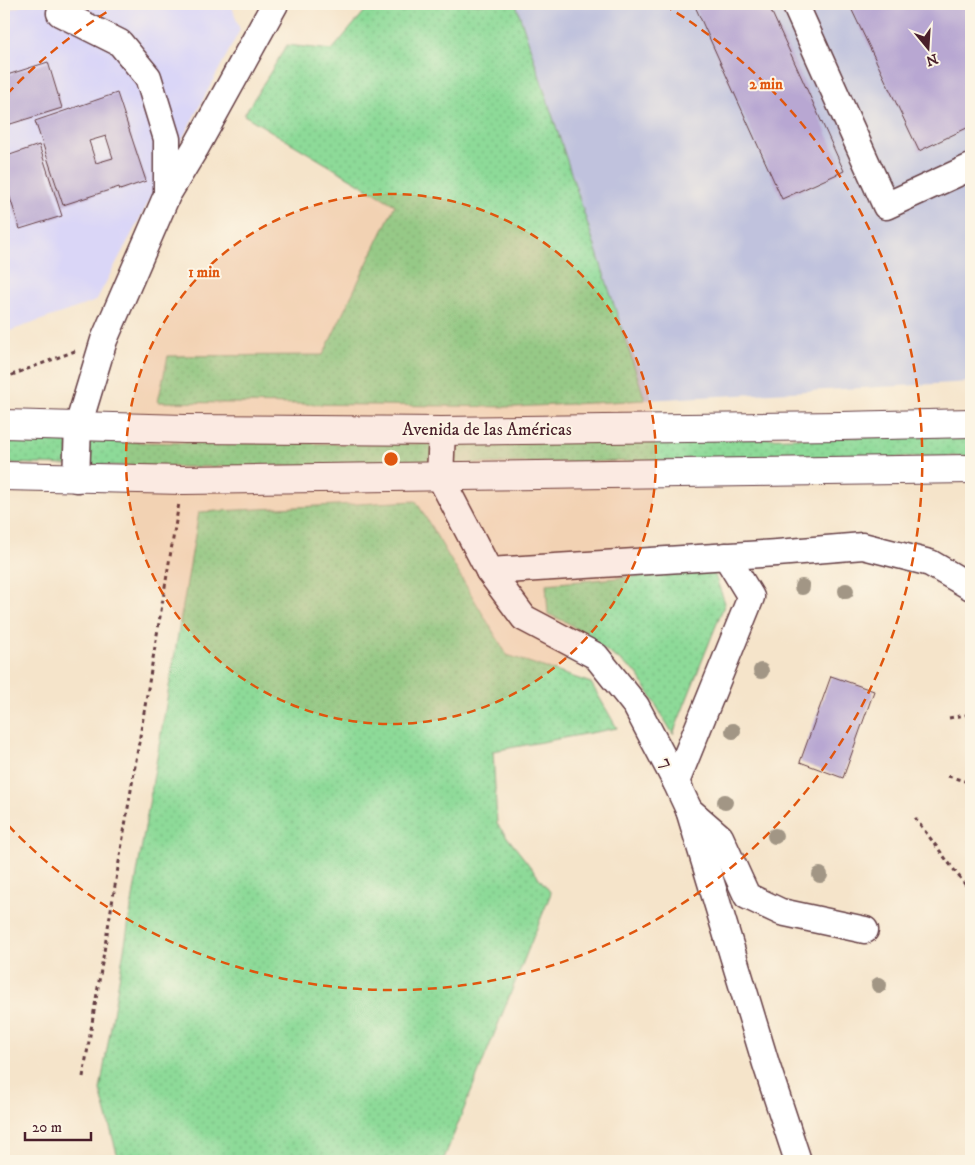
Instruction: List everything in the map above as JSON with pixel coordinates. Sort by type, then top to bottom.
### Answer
[{"type":"main road","name":"Avenida de las Américas","points":[[4,424],[185,429],[442,431],[971,423]]},
{"type":"main road","points":[[4,476],[183,480],[971,469]]},
{"type":"street","points":[[76,479],[78,426],[104,340],[167,195],[276,4]]},
{"type":"street","points":[[795,4],[886,206],[971,168]]},
{"type":"street","points":[[60,13],[120,43],[148,77],[167,139],[167,195]]},
{"type":"street","points":[[440,477],[442,431]]},
{"type":"street","name":"7","points":[[440,477],[489,571],[524,618],[596,656],[636,706],[676,782],[689,810],[766,1064],[798,1161]]},
{"type":"street","points":[[489,571],[863,546],[930,563],[971,587]]},
{"type":"street","points":[[676,782],[751,597],[726,556]]},
{"type":"street","points":[[689,810],[720,837],[747,896],[781,912],[865,930]]},
{"type":"path","points":[[4,378],[104,340]]},
{"type":"path","points":[[83,1077],[183,480]]},
{"type":"path","points":[[949,718],[971,714]]},
{"type":"path","points":[[948,776],[971,783]]},
{"type":"path","points":[[915,818],[970,890]]},
{"type":"shaded area","points":[[28,4],[231,4],[240,30],[96,301],[4,333],[4,11]]},
{"type":"shaded area","points":[[516,4],[971,4],[971,382],[645,400]]},
{"type":"green space","points":[[371,4],[516,4],[645,400],[516,407],[158,402],[168,356],[323,355],[395,205],[244,115],[287,45],[332,50]]},
{"type":"green space","points":[[971,435],[971,456],[451,464],[449,444]]},
{"type":"green space","points":[[4,439],[68,440],[68,465],[4,463]]},
{"type":"green space","points":[[87,441],[433,444],[432,465],[187,467],[87,465]]},
{"type":"green space","points":[[416,501],[507,655],[591,683],[617,728],[493,751],[497,824],[551,893],[443,1161],[119,1161],[100,1090],[199,512]]},
{"type":"green space","points":[[713,570],[725,603],[673,734],[637,673],[568,623],[548,614],[546,584]]},
{"type":"building","points":[[694,4],[747,4],[748,6],[752,4],[768,4],[844,171],[782,199]]},
{"type":"building","points":[[849,4],[971,4],[971,126],[919,151]]},
{"type":"building","points":[[48,62],[62,108],[4,126],[4,76]]},
{"type":"building","points":[[117,93],[146,181],[120,190],[119,187],[63,205],[35,121]],"holes":[[[106,136],[113,158],[96,163],[89,141]]]},
{"type":"building","points":[[39,145],[62,216],[20,229],[4,179],[4,157]]},
{"type":"building","points":[[4,200],[10,220],[4,222]]},
{"type":"building","points":[[831,676],[874,691],[843,778],[800,762]]}]
